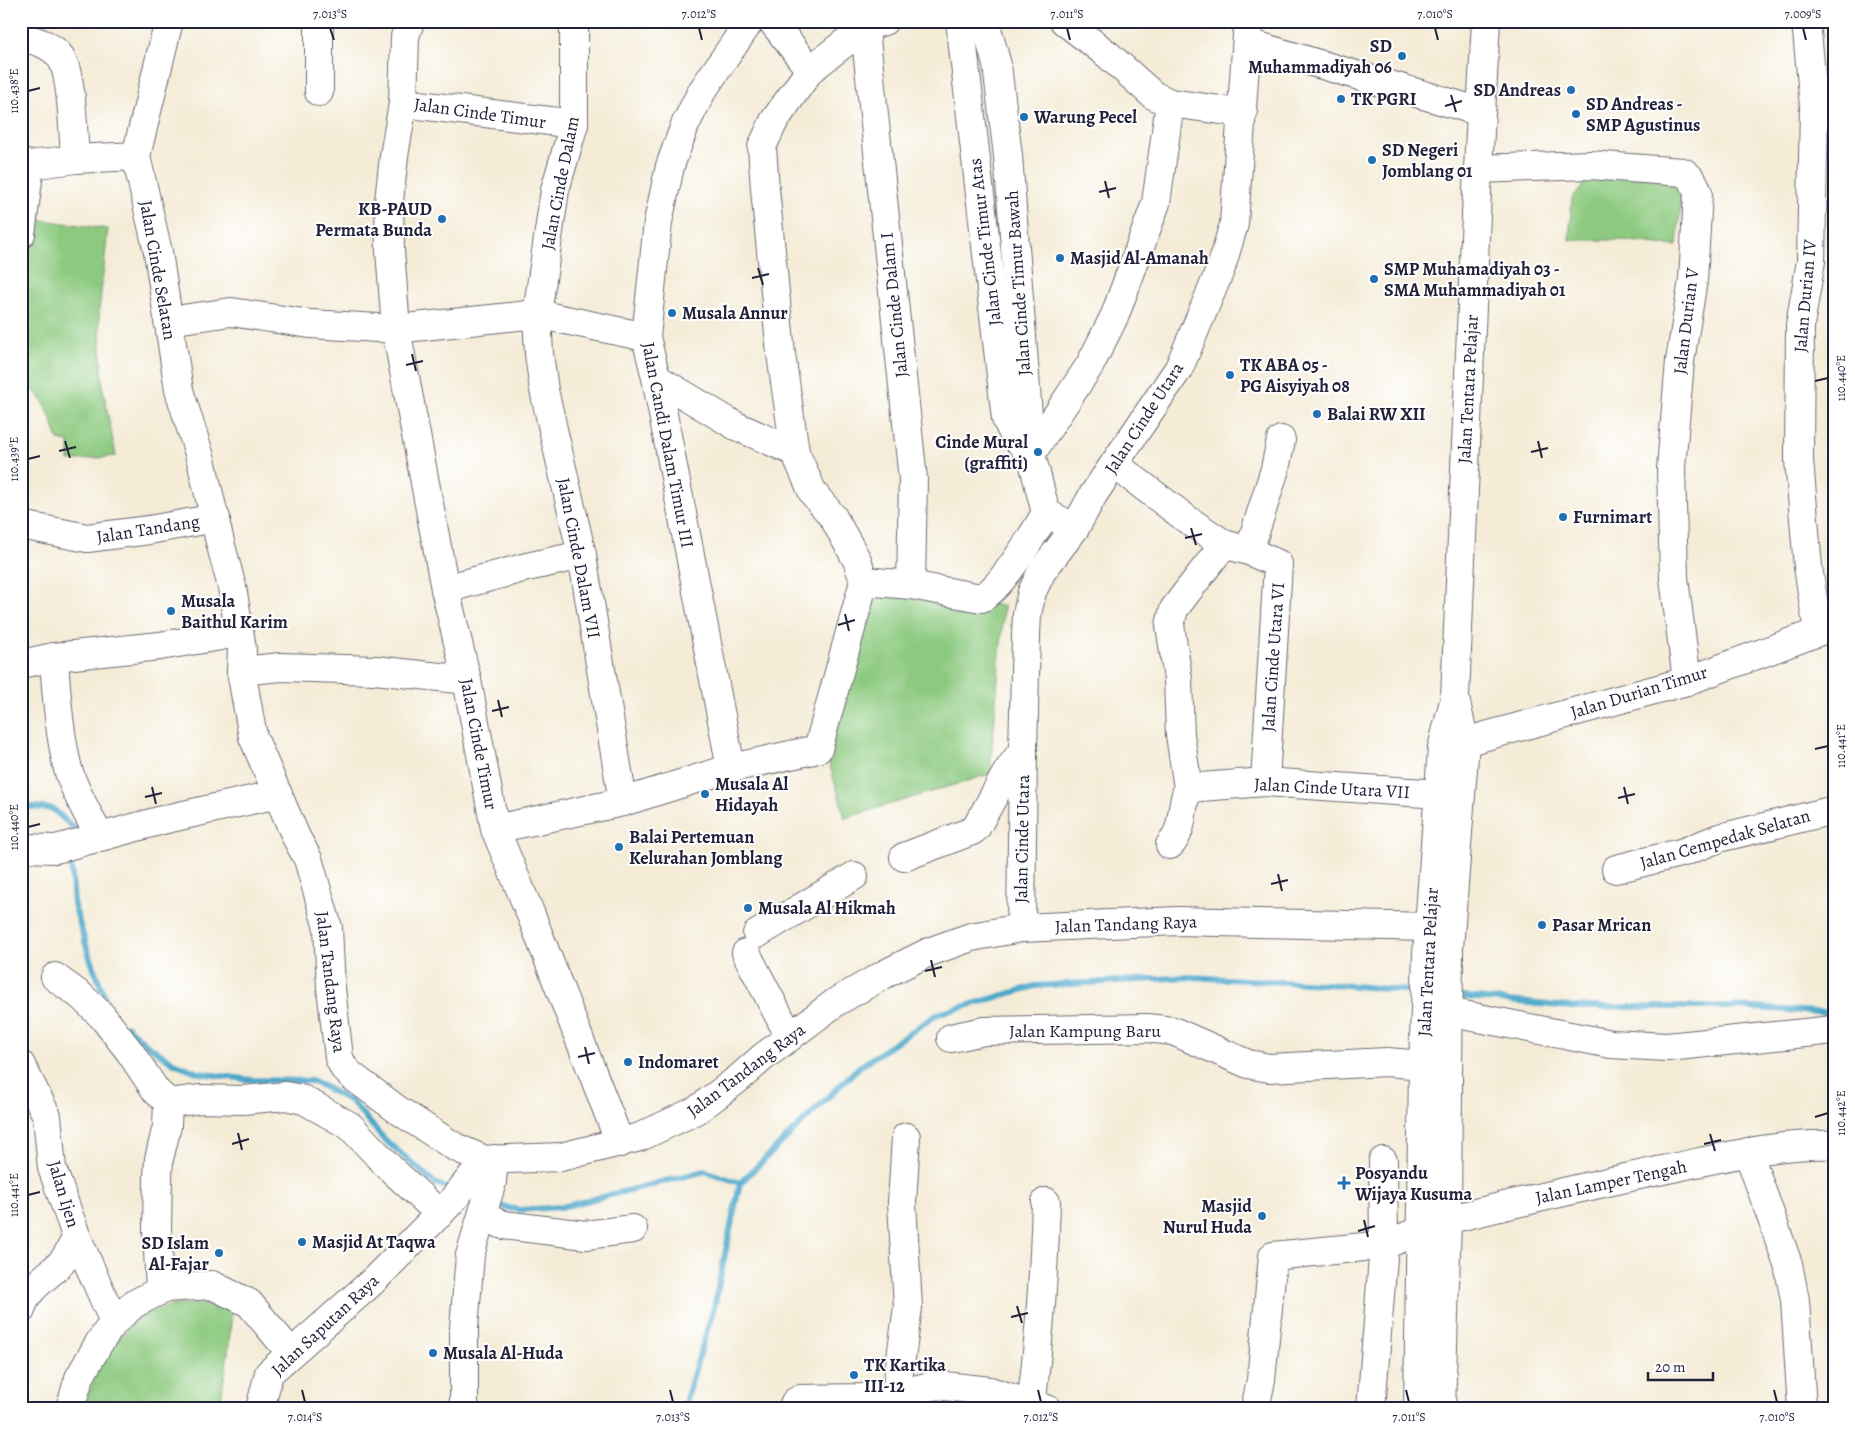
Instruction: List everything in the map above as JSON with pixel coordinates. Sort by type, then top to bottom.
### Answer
[{"type":"street","name":"Jalan Cinde Selatan","points":[[169,21],[136,156],[158,252],[179,390],[201,460],[216,518]]},
{"type":"street","points":[[318,21],[319,92]]},
{"type":"street","points":[[403,103],[405,37],[410,21]]},
{"type":"street","name":"Jalan Cinde Dalam","points":[[537,314],[555,190],[574,124],[574,21]]},
{"type":"street","name":"Jalan Candi Dalam Timur III","points":[[731,768],[656,378],[646,337],[658,222],[670,166],[685,125],[702,91],[750,21]]},
{"type":"street","points":[[772,21],[810,70]]},
{"type":"street","name":"Jalan Cinde Timur Atas","points":[[960,21],[1006,419],[1015,437],[1031,454]]},
{"type":"street","name":"Jalan Cinde Timur Bawah","points":[[985,21],[997,65],[1008,156],[1031,454],[1046,512]]},
{"type":"street","points":[[1064,21],[1107,54],[1153,96],[1170,103],[1243,113]]},
{"type":"street","name":"Jalan Tentara Pelajar","points":[[1441,1409],[1447,1220],[1438,951],[1453,745],[1486,21]]},
{"type":"street","name":"Jalan Durian IV","points":[[1806,21],[1814,106],[1810,261],[1800,325],[1799,460],[1808,567],[1826,628]]},
{"type":"street","points":[[494,829],[623,802],[731,768],[820,747],[864,581],[857,560],[833,516],[813,493],[795,452],[781,354],[762,147],[774,121],[810,70],[871,23]]},
{"type":"street","name":"Jalan Cinde Dalam I","points":[[871,23],[913,479],[911,585]]},
{"type":"street","name":"Jalan Cinde Utara","points":[[1021,928],[1023,750],[1027,628],[1032,592],[1042,571],[1075,528],[1093,495],[1179,368],[1221,268],[1234,224],[1248,32],[1481,112]]},
{"type":"street","points":[[21,36],[48,45],[60,56],[67,73],[75,159]]},
{"type":"street","name":"Jalan Cinde Timur","points":[[574,124],[403,103],[389,201],[390,250],[396,328],[445,589],[467,680],[494,829],[531,915],[620,1143]]},
{"type":"street","points":[[1031,454],[1090,365],[1115,315],[1156,203],[1170,103]]},
{"type":"street","points":[[21,234],[26,164],[136,156]]},
{"type":"street","name":"Jalan Durian V","points":[[1478,169],[1599,166],[1684,172],[1695,184],[1698,193],[1693,280],[1680,361],[1671,468],[1674,578],[1686,680]]},
{"type":"street","points":[[168,321],[231,312],[310,324],[396,328],[537,314],[646,337]]},
{"type":"street","name":"Jalan Cinde Dalam VII","points":[[537,314],[539,354],[544,390],[582,555],[623,802]]},
{"type":"street","points":[[656,378],[736,426],[795,452]]},
{"type":"street","points":[[1170,844],[1177,837],[1184,798],[1188,788],[1180,735],[1178,679],[1170,625],[1171,616],[1174,609],[1236,548],[1275,469],[1281,440]]},
{"type":"street","name":"Jalan Cinde Utara VI","points":[[1114,464],[1188,520],[1236,548],[1278,564],[1265,782]]},
{"type":"street","points":[[864,581],[911,585],[981,598],[992,592],[1032,538],[1046,512],[1075,528]]},
{"type":"street","name":"Jalan Tandang","points":[[21,525],[87,538],[216,518]]},
{"type":"street","name":"Jalan Tandang Raya","points":[[216,518],[220,542],[232,587],[242,649],[241,671],[252,736],[308,859],[328,928],[331,988],[339,1058],[344,1068],[352,1076],[391,1105],[486,1169],[561,1157],[620,1143],[656,1130],[697,1110],[836,1002],[929,952],[971,936],[1021,928],[1178,921],[1428,927]]},
{"type":"street","points":[[445,589],[527,567],[582,555]]},
{"type":"street","name":"Jalan Durian Timur","points":[[1453,745],[1686,680],[1826,628]]},
{"type":"street","points":[[21,664],[54,657],[160,646],[239,633]]},
{"type":"street","points":[[54,657],[60,722],[68,770],[78,793],[93,839]]},
{"type":"street","points":[[241,671],[280,667],[375,670],[467,680]]},
{"type":"street","name":"Jalan Tentara Pelajar","points":[[1438,951],[1428,927],[1439,794],[1453,745]]},
{"type":"street","name":"Jalan Cinde Utara","points":[[904,857],[972,832],[1003,779],[1023,750]]},
{"type":"street","name":"Jalan Cinde Utara VII","points":[[1188,788],[1265,782],[1439,794]]},
{"type":"street","points":[[21,848],[56,848],[278,794]]},
{"type":"street","name":"Jalan Cempedak Selatan","points":[[1616,869],[1684,852],[1719,838],[1834,810]]},
{"type":"street","points":[[790,1037],[752,944],[854,876]]},
{"type":"street","points":[[55,977],[82,996],[102,1016],[130,1052],[156,1091],[168,1102],[204,1099],[243,1100],[286,1096],[304,1100],[350,1126],[390,1168],[445,1208]]},
{"type":"street","points":[[1441,1008],[1612,1044],[1667,1047],[1834,1030]]},
{"type":"street","name":"Jalan Tentara Pelajar","points":[[1418,1409],[1423,1065],[1441,1008]]},
{"type":"street","name":"Jalan Kampung Baru","points":[[951,1038],[984,1032],[1147,1028],[1172,1031],[1248,1064],[1268,1068],[1387,1062],[1423,1065]]},
{"type":"street","name":"Jalan Ijen","points":[[21,1065],[47,1116],[52,1168],[77,1238],[114,1322]]},
{"type":"street","points":[[160,1290],[156,1230],[158,1176],[159,1159],[167,1126],[168,1102]]},
{"type":"street","points":[[894,1402],[908,1307],[902,1203],[906,1137]]},
{"type":"street","name":"Jalan Lamper Tengah","points":[[1255,1409],[1261,1380],[1273,1256],[1384,1245],[1447,1220],[1554,1193],[1748,1152],[1794,1145],[1834,1145]]},
{"type":"street","points":[[1748,1152],[1788,1264],[1795,1300],[1802,1409]]},
{"type":"street","points":[[1372,1409],[1384,1245],[1383,1161]]},
{"type":"street","points":[[468,1408],[464,1328],[470,1255],[482,1216],[486,1169]]},
{"type":"street","name":"Jalan Saputan Raya","points":[[260,1409],[269,1373],[372,1282],[486,1169]]},
{"type":"street","points":[[792,1409],[795,1402],[800,1399],[862,1398],[894,1402],[936,1385],[990,1391],[1038,1407],[1038,1351],[1044,1272],[1046,1202]]},
{"type":"street","points":[[482,1216],[503,1225],[586,1235],[633,1229]]},
{"type":"street","points":[[21,1310],[23,1302],[35,1286],[63,1261],[77,1238]]},
{"type":"street","points":[[70,1409],[79,1378],[99,1343],[114,1322],[134,1304],[165,1288],[212,1285],[249,1303],[292,1353]]},
{"type":"green space","points":[[1585,174],[1683,178],[1677,246],[1621,240],[1569,240],[1572,198],[1582,187]]},
{"type":"green space","points":[[35,219],[108,229],[99,311],[103,389],[116,456],[69,461],[69,442],[58,440],[46,407],[36,393],[21,385],[21,305]]},
{"type":"green space","points":[[869,587],[1004,606],[990,774],[845,818],[825,749]]},
{"type":"green space","points":[[206,1304],[232,1311],[221,1399],[197,1398],[165,1403],[164,1409],[83,1409],[101,1362],[115,1342],[142,1315],[173,1305]]},
{"type":"waterway","points":[[21,806],[53,809],[75,829],[77,836]]},
{"type":"waterway","points":[[76,852],[71,862],[74,905],[90,958],[109,1008]]},
{"type":"waterway","points":[[683,1409],[714,1307],[740,1183],[859,1067],[938,1014],[1035,986],[1189,977],[1345,985],[1420,992]]},
{"type":"waterway","points":[[1455,996],[1571,1007],[1735,1007],[1834,1013]]},
{"type":"waterway","points":[[126,1026],[146,1044],[174,1063],[199,1073],[252,1080],[313,1081],[351,1101],[384,1139],[435,1183],[453,1190]]},
{"type":"waterway","points":[[493,1205],[520,1210],[562,1207],[705,1171],[740,1183]]},
{"type":"place","name":"SD Muhammadiyah 06","points":[[1402,56]]},
{"type":"place","name":"SD Andreas","points":[[1571,90]]},
{"type":"place","name":"TK PGRI","points":[[1341,99]]},
{"type":"place","name":"SD Andreas - SMP Agustinus","points":[[1576,114]]},
{"type":"place","name":"Warung Pecel","points":[[1024,117]]},
{"type":"place","name":"SD Negeri Jomblang 01","points":[[1372,160]]},
{"type":"place","name":"KB-PAUD Permata Bunda","points":[[442,219]]},
{"type":"place","name":"Masjid Al-Amanah","points":[[1060,258]]},
{"type":"place","name":"SMP Muhamadiyah 03 - SMA Muhammadiyah 01","points":[[1374,279]]},
{"type":"place","name":"Musala Annur","points":[[672,313]]},
{"type":"place","name":"TK ABA 05 - PG Aisyiyah 08","points":[[1230,375]]},
{"type":"place","name":"Balai RW XII","points":[[1317,414]]},
{"type":"place","name":"Cinde Mural (graffiti)","points":[[1038,452]]},
{"type":"place","name":"Furnimart","points":[[1563,517]]},
{"type":"place","name":"Musala Baithul Karim","points":[[171,611]]},
{"type":"place","name":"Musala Al Hidayah","points":[[705,794]]},
{"type":"place","name":"Balai Pertemuan Kelurahan Jomblang","points":[[619,847]]},
{"type":"place","name":"Musala Al Hikmah","points":[[748,908]]},
{"type":"place","name":"Pasar Mrican","points":[[1542,925]]},
{"type":"place","name":"Indomaret","points":[[628,1062]]},
{"type":"place","name":"Posyandu Wijaya Kusuma","points":[[1344,1183]]},
{"type":"place","name":"Masjid Nurul Huda","points":[[1262,1216]]},
{"type":"place","name":"Masjid At Taqwa","points":[[302,1242]]},
{"type":"place","name":"SD Islam Al-Fajar","points":[[219,1253]]},
{"type":"place","name":"Musala Al-Huda","points":[[433,1353]]},
{"type":"place","name":"TK Kartika III-12","points":[[854,1375]]}]
